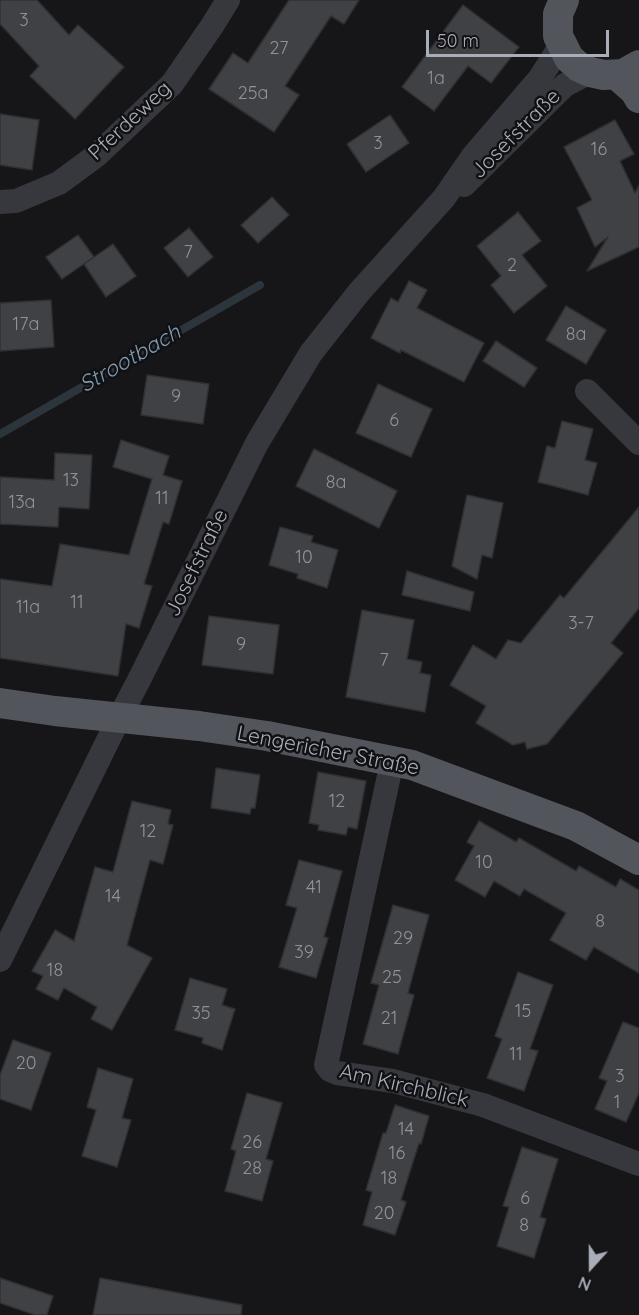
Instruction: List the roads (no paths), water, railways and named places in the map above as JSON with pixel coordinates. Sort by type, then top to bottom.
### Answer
[{"type":"main road","points":[[564,0],[558,14],[557,26],[561,45],[569,58],[579,67],[616,71],[639,98]]},
{"type":"main road","name":"Lengericher Straße","points":[[0,703],[267,736],[412,765],[576,826],[639,860]]},
{"type":"street","name":"Pferdeweg","points":[[0,202],[16,201],[59,183],[97,155],[172,84],[228,0]]},
{"type":"street","name":"Josefstraße","points":[[0,960],[118,718],[257,443],[311,353],[360,291],[444,198],[473,156],[540,78],[561,45]]},
{"type":"street","name":"Josefstraße","points":[[444,198],[463,186],[480,171],[566,85],[616,71]]},
{"type":"street","points":[[587,391],[639,443]]},
{"type":"street","name":"Am Kirchblick","points":[[392,762],[326,1065],[337,1073],[393,1081],[483,1105],[639,1164]]},
{"type":"waterway","name":"Strootbach","points":[[0,434],[260,285]]}]
